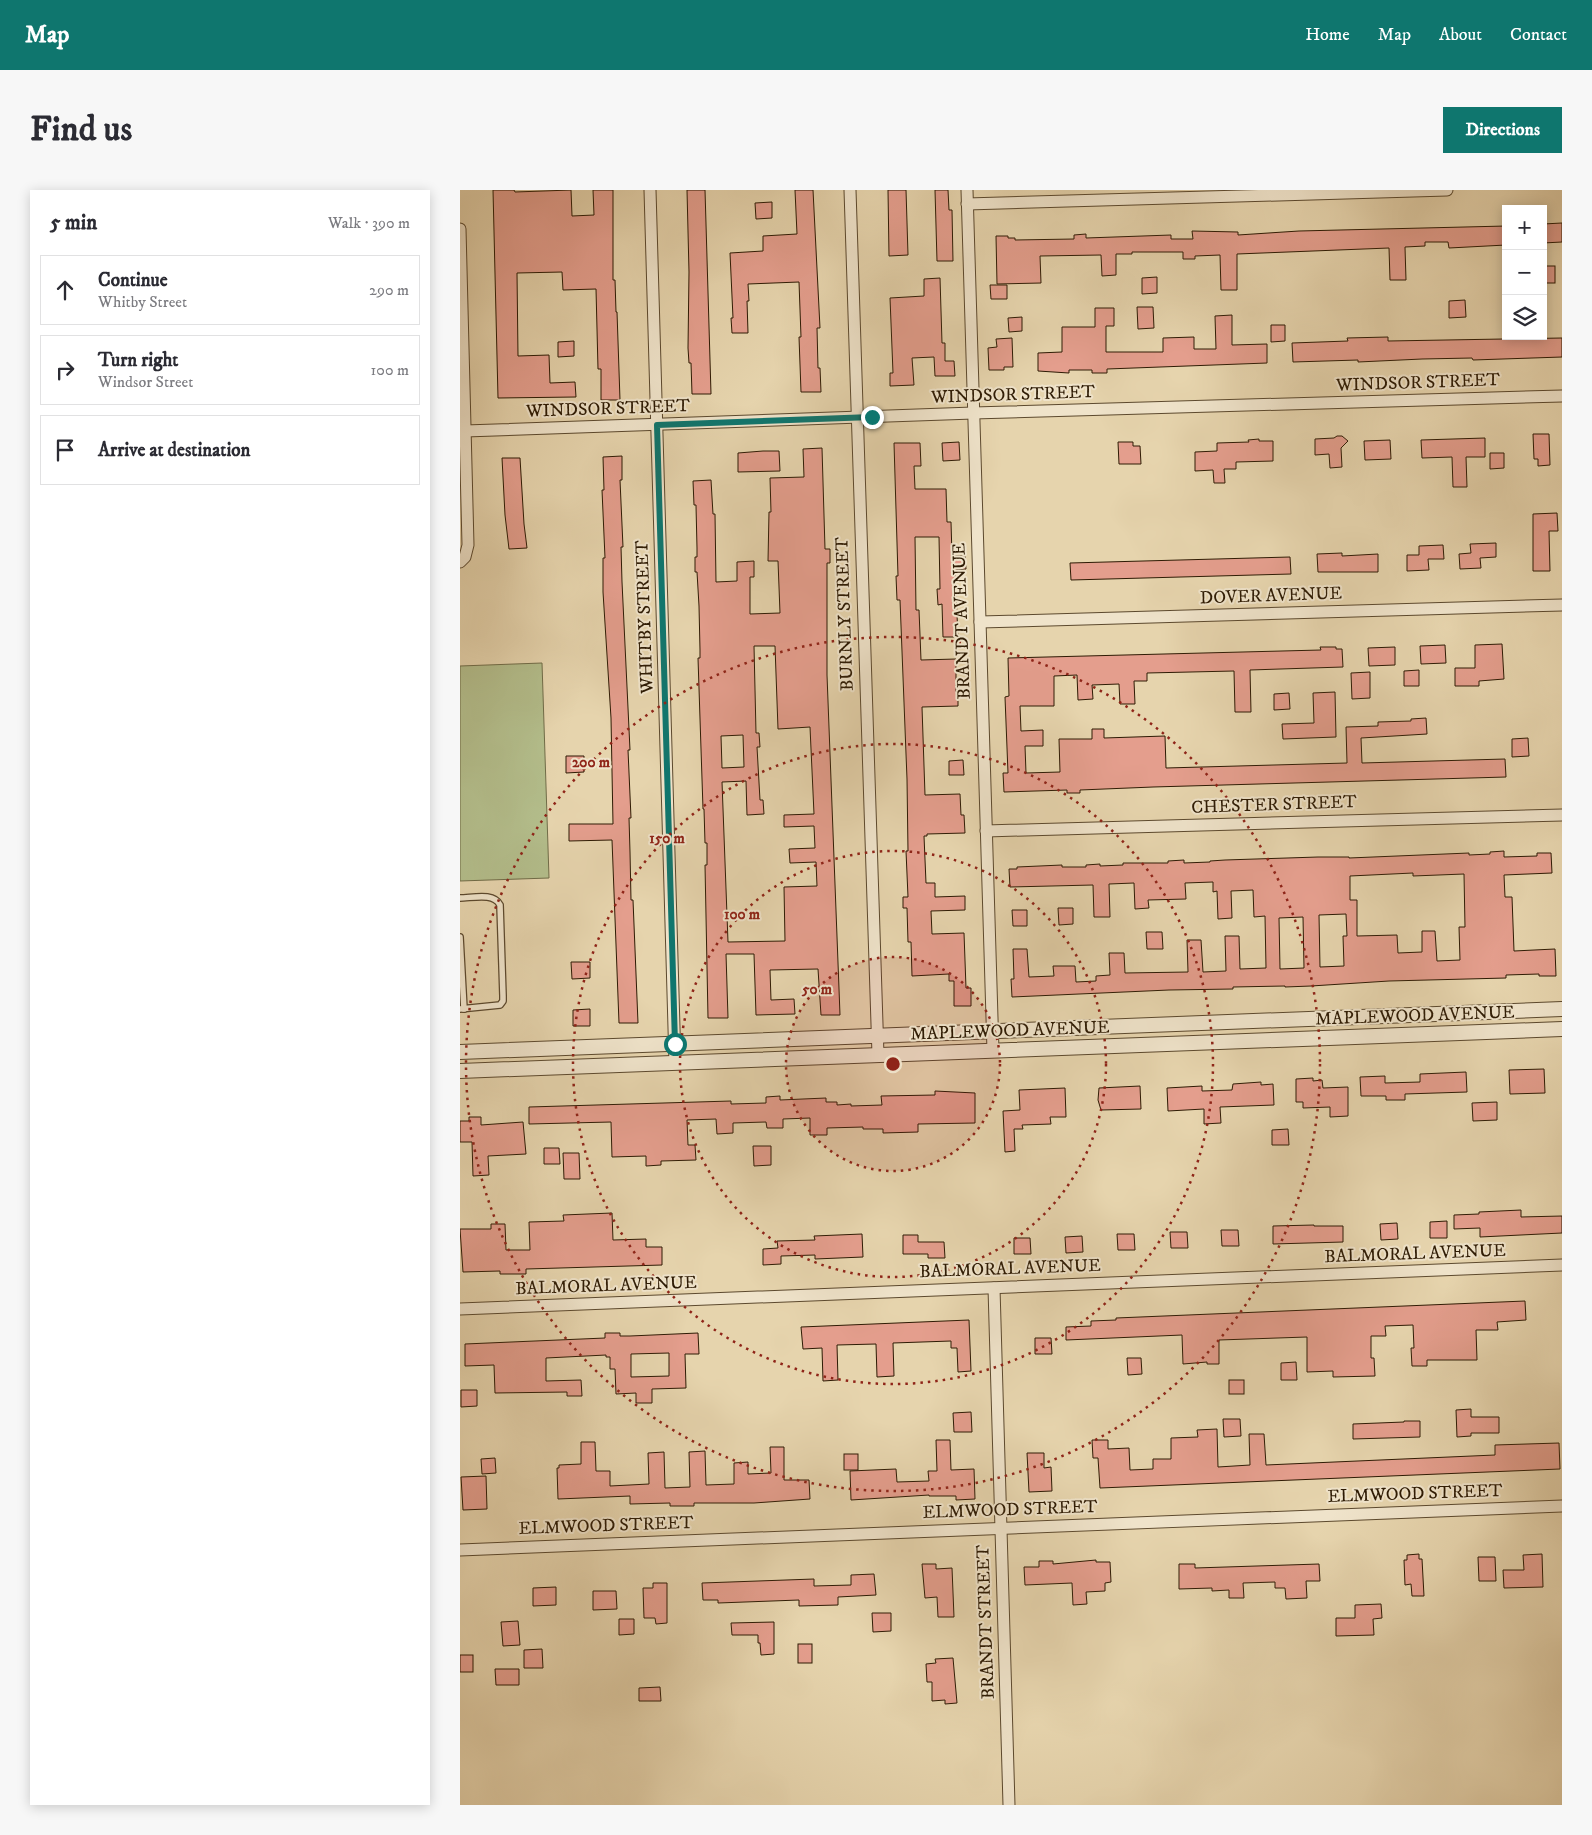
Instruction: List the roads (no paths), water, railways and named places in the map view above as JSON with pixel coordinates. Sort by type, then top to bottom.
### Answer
[{"type":"street","name":"WHITBY STREET","points":[[650,190],[675,1063]]},
{"type":"street","name":"BURNLY STREET","points":[[850,190],[878,1056]]},
{"type":"street","name":"BRANDT AVENUE","points":[[967,190],[993,1051]]},
{"type":"street","points":[[967,204],[1447,190]]},
{"type":"street","points":[[460,229],[468,545],[465,557],[461,561]]},
{"type":"street","name":"WINDSOR STREET","points":[[465,431],[973,413],[1562,396]]},
{"type":"street","name":"DOVER AVENUE","points":[[980,622],[1562,605]]},
{"type":"street","name":"CHESTER STREET","points":[[986,831],[1562,815]]},
{"type":"street","name":"MAPLEWOOD AVENUE","points":[[460,1052],[1562,1010]]},
{"type":"street","points":[[1278,1021],[1279,1040]]},
{"type":"street","name":"MAPLEWOOD AVENUE","points":[[460,1071],[1562,1029]]},
{"type":"street","name":"BALMORAL AVENUE","points":[[460,1309],[1562,1265]]},
{"type":"street","name":"BRANDT STREET","points":[[994,1288],[1009,1805]]},
{"type":"street","name":"ELMWOOD STREET","points":[[460,1550],[1562,1506]]},
{"type":"lane","points":[[460,898],[492,897],[498,900],[500,905],[503,1001],[500,1005],[462,1009],[460,936]]}]
